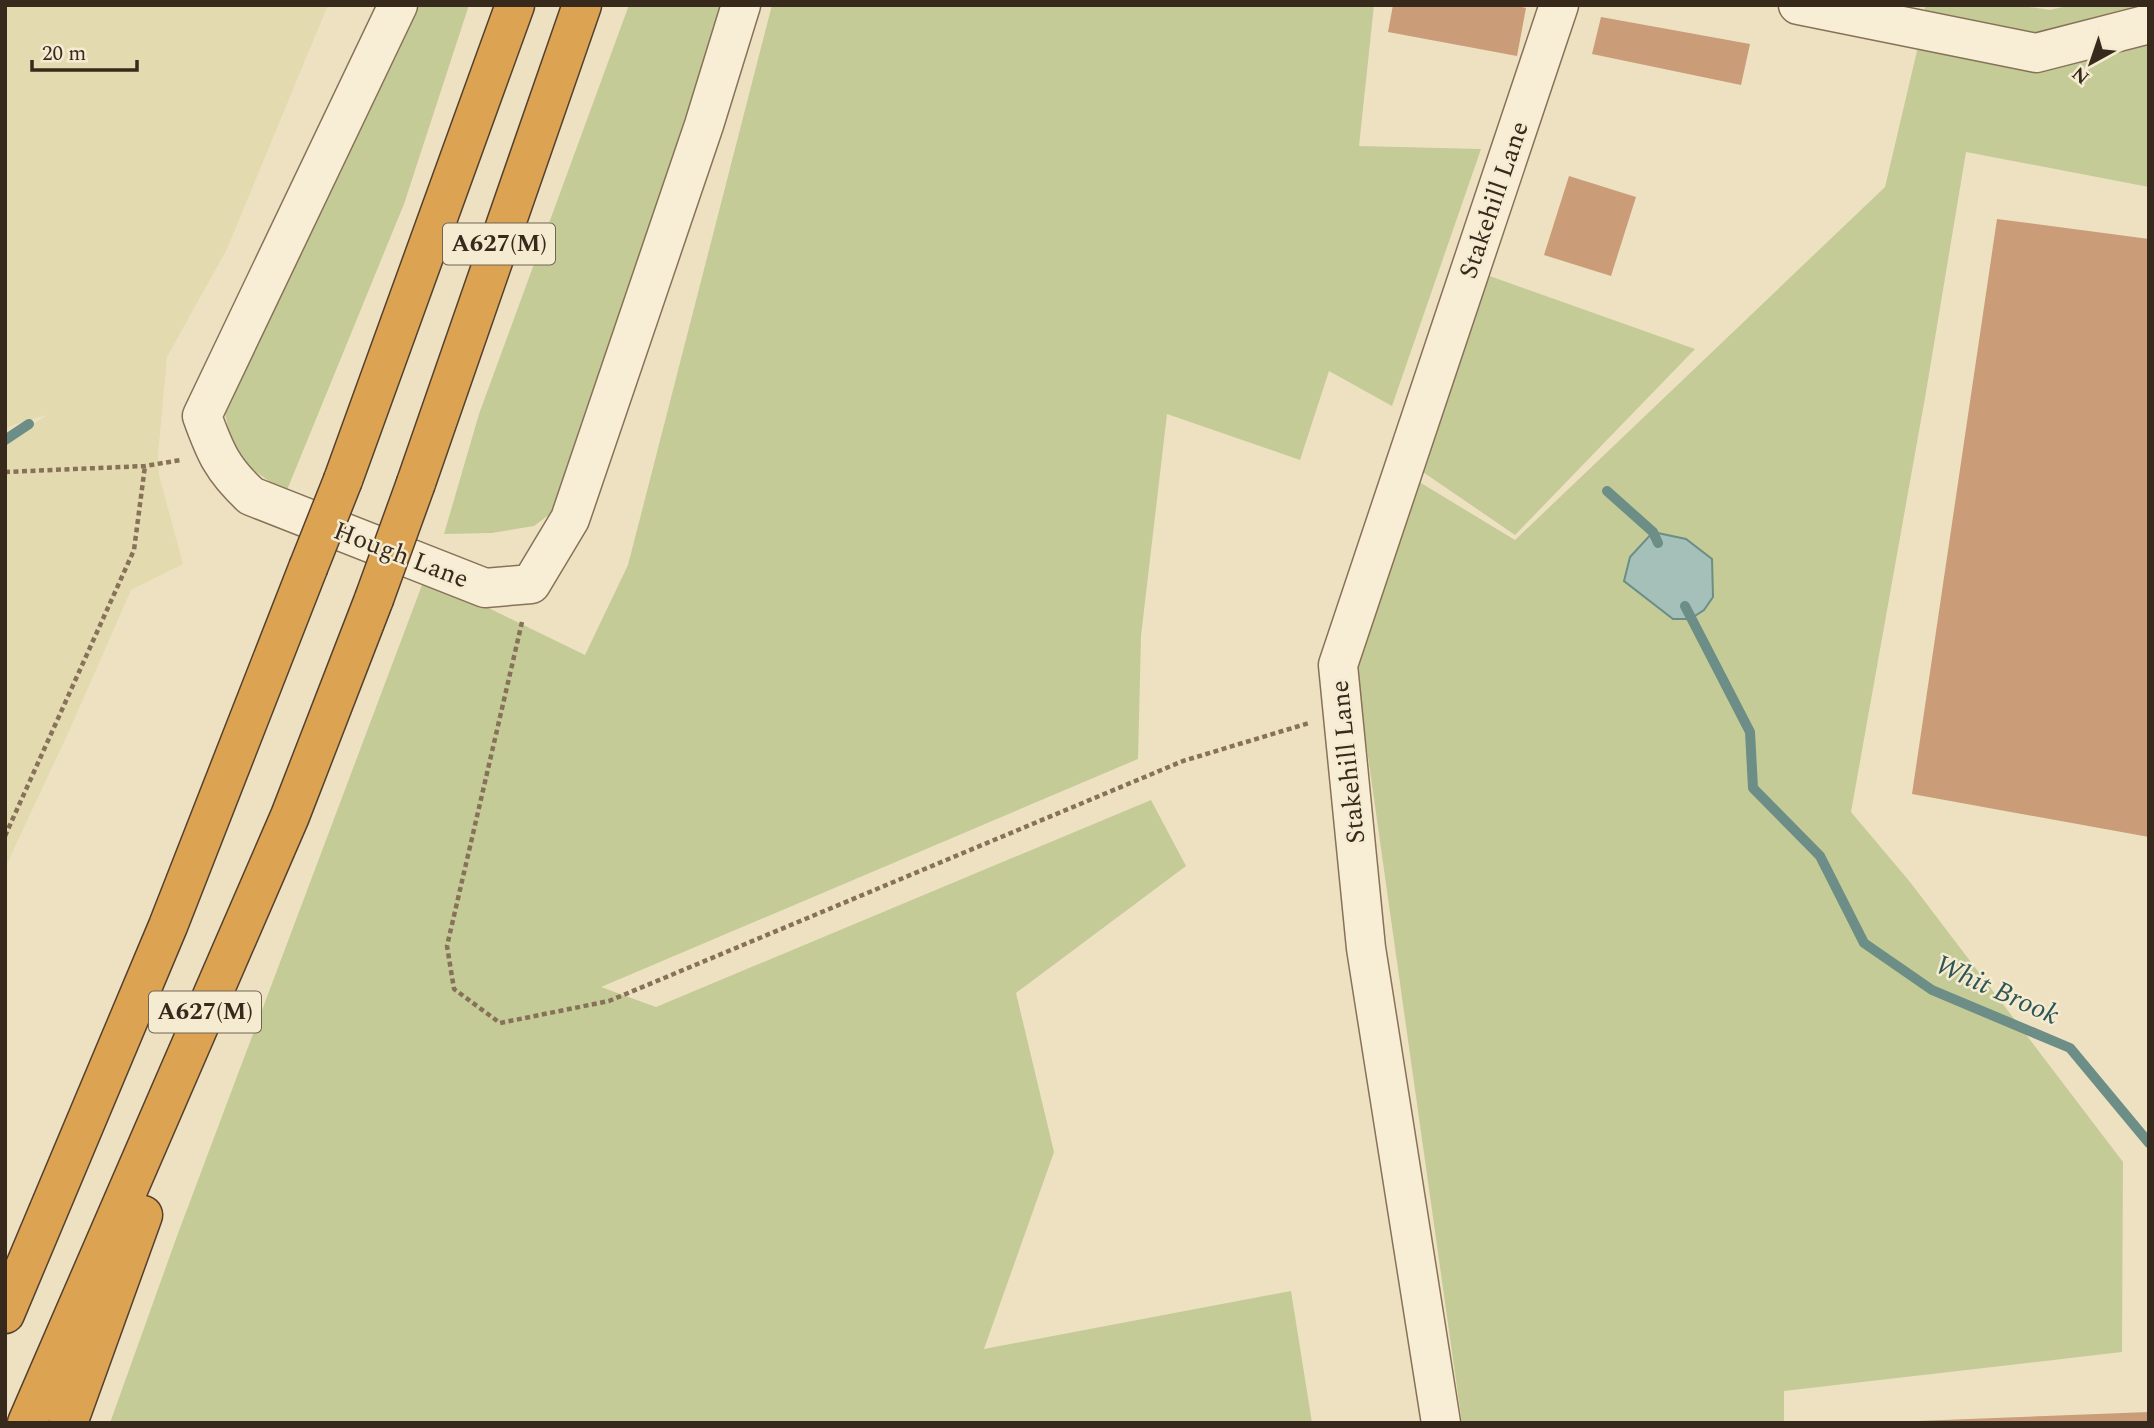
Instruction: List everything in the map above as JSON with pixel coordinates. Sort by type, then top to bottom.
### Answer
[{"type":"highway","name":"A627(M)","points":[[5,1314],[168,926],[308,568],[515,5]]},
{"type":"highway","name":"A627(M)","points":[[68,1423],[290,816],[374,599],[582,5]]},
{"type":"highway","name":"A627(M)","points":[[27,1423],[290,816]]},
{"type":"highway","name":"A627(M)","points":[[5,1254],[168,926]]},
{"type":"street","name":"Hough Lane","points":[[398,5],[202,416],[216,455],[233,479],[251,496],[485,588],[531,584]]},
{"type":"street","points":[[531,584],[570,519],[704,125],[741,5]]},
{"type":"street","name":"Stakehill Lane","points":[[1441,1423],[1366,948],[1338,665],[1559,5]]},
{"type":"street","points":[[1798,5],[2036,53],[2149,24]]},
{"type":"path","points":[[5,472],[145,466],[216,455]]},
{"type":"path","points":[[5,836],[134,550],[145,466]]},
{"type":"path","points":[[531,584],[447,946],[454,989],[500,1023],[609,1001],[1183,761],[1343,713]]},
{"type":"shaded area","points":[[5,5],[328,5],[227,249],[167,357],[158,455],[159,475],[183,564],[131,590],[5,868],[5,442],[47,415],[5,430]]},
{"type":"green space","points":[[415,5],[469,5],[404,204],[287,490],[276,486],[235,457],[223,405]]},
{"type":"green space","points":[[629,5],[722,5],[671,160],[604,399],[554,511],[534,526],[492,533],[444,534],[479,414]]},
{"type":"green space","points":[[772,5],[1374,5],[1359,146],[1481,149],[1392,406],[1329,371],[1300,460],[1167,414],[1141,636],[1138,759],[601,987],[656,1007],[1151,800],[1186,866],[1016,993],[1054,1152],[984,1349],[1291,1291],[1312,1423],[110,1423],[177,1236],[425,577],[585,655],[628,565]]},
{"type":"green space","points":[[1925,5],[2016,5],[2050,10],[2071,5],[2149,5],[2149,187],[1966,152],[1851,812],[1910,882],[2123,1162],[2122,1352],[1784,1391],[1784,1423],[1462,1423],[1354,657],[1416,480],[1515,540],[1885,187],[1924,21]]},
{"type":"green space","points":[[1484,274],[1695,349],[1515,535],[1420,470]]},
{"type":"water","points":[[1653,532],[1686,539],[1712,559],[1713,597],[1704,610],[1690,619],[1673,619],[1624,581],[1630,557]]},
{"type":"building","points":[[1393,5],[1513,5],[1526,8],[1517,56],[1388,32]]},
{"type":"building","points":[[1601,17],[1750,44],[1741,85],[1592,54]]},
{"type":"building","points":[[1569,176],[1636,197],[1611,276],[1544,255]]},
{"type":"building","points":[[1997,219],[2149,239],[2149,837],[1912,794]]},
{"type":"building","points":[[2149,1412],[2149,1423],[1917,1423],[1917,1421]]},
{"type":"waterway","name":"Whit Brook","points":[[5,440],[29,424]]},
{"type":"waterway","name":"Whit Brook","points":[[1607,491],[1653,532],[1658,543]]},
{"type":"waterway","name":"Whit Brook","points":[[1685,606],[1750,732],[1753,788],[1820,856],[1864,943],[1932,990],[2070,1048],[2149,1143]]}]
